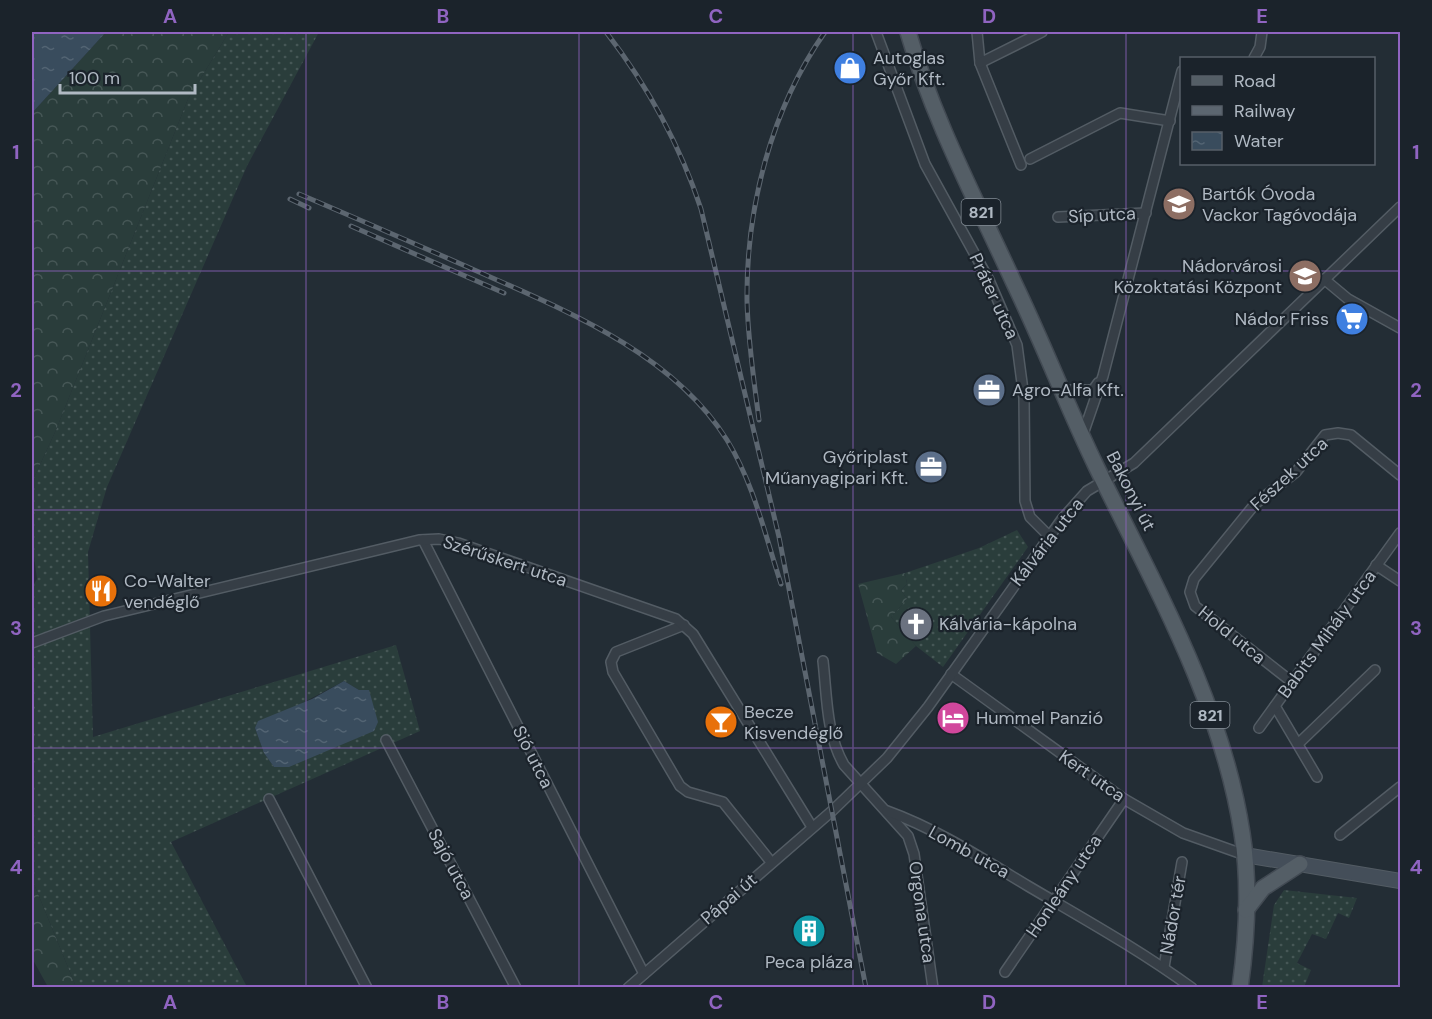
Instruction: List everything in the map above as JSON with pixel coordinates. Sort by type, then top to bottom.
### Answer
[{"type":"main road","name":"Bakonyi út","points":[[908,32],[924,82],[954,155],[1063,390],[1082,438],[1155,581],[1209,712],[1232,783],[1245,855],[1246,910],[1240,987]]},
{"type":"main road","points":[[1246,910],[1263,888],[1300,864]]},
{"type":"street","name":"Práter utca","points":[[876,32],[925,164],[989,280],[1017,345],[1024,398],[1025,501],[1030,517],[1048,536]]},
{"type":"street","points":[[977,32],[980,63],[1021,165]]},
{"type":"street","points":[[980,63],[1042,32]]},
{"type":"street","points":[[1255,57],[1260,47],[1262,32]]},
{"type":"street","points":[[1082,438],[1103,376],[1180,79]]},
{"type":"street","points":[[1030,159],[1120,113],[1170,121]]},
{"type":"street","name":"Kálvária utca","points":[[832,811],[898,745],[1048,536],[1075,503],[1104,481],[1134,463],[1401,207]]},
{"type":"street","name":"Síp utca","points":[[1058,217],[1146,213]]},
{"type":"street","points":[[1324,279],[1348,299],[1401,328]]},
{"type":"street","points":[[1063,390],[1093,390],[1103,376]]},
{"type":"street","name":"Fészek utca","points":[[1194,579],[1255,504],[1296,472],[1326,435],[1351,435],[1401,475]]},
{"type":"street","name":"Babits Mihály utca","points":[[1259,728],[1401,533]]},
{"type":"street","name":"Szérűskert utca","points":[[32,643],[104,616],[423,540],[439,539],[458,543],[676,619],[684,625],[693,634],[812,827]]},
{"type":"street","name":"Sió utca","points":[[423,540],[644,974]]},
{"type":"street","points":[[1376,565],[1401,581]]},
{"type":"street","name":"Hold utca","points":[[1194,579],[1190,592],[1195,606],[1292,682]]},
{"type":"street","points":[[684,625],[616,652],[611,662],[613,672],[680,786],[688,792],[723,802],[771,862]]},
{"type":"street","name":"Lomb utca","points":[[823,661],[836,753],[885,810],[912,820],[1054,901],[1164,967],[1192,987]]},
{"type":"street","points":[[1298,744],[1375,670]]},
{"type":"street","name":"Kert utca","points":[[951,674],[1124,800],[1183,833],[1245,855]]},
{"type":"street","name":"Babits Mihály utca","points":[[1275,706],[1317,777]]},
{"type":"street","name":"Sajó utca","points":[[386,740],[516,987]]},
{"type":"street","points":[[1340,835],[1401,787]]},
{"type":"street","points":[[269,799],[367,987]]},
{"type":"street","name":"Honleány utca","points":[[1005,972],[1124,800]]},
{"type":"street","name":"Orgona utca","points":[[885,810],[908,836],[914,855],[933,987]]},
{"type":"street","name":"Pápai út","points":[[628,987],[832,811]]},
{"type":"street","points":[[1245,855],[1401,881]]},
{"type":"street","name":"Nádor tér","points":[[1164,967],[1182,862]]},
{"type":"green space","points":[[106,32],[229,32],[188,99],[56,430],[32,482],[32,113]]},
{"type":"green space","points":[[229,32],[319,32],[247,166],[107,487],[88,552],[93,737],[396,645],[420,731],[171,842],[247,987],[76,987],[34,884],[35,698],[32,697],[32,587],[37,579],[32,541],[32,482],[56,430],[188,99]],"holes":[[[344,681],[359,690],[274,767],[264,753],[255,728]]]},
{"type":"green space","points":[[1017,530],[1028,547],[943,667],[916,646],[891,617],[907,599],[901,590],[907,584],[905,573],[979,548]]},
{"type":"green space","points":[[905,573],[907,584],[901,590],[907,599],[891,617],[916,646],[896,664],[877,653],[858,584]]},
{"type":"green space","points":[[32,697],[35,697],[34,884],[76,987],[48,987],[32,958]]},
{"type":"green space","points":[[1284,890],[1357,898],[1349,918],[1338,913],[1326,939],[1312,934],[1297,963],[1311,970],[1304,987],[1262,987],[1274,905]]},
{"type":"water","points":[[32,32],[106,32],[32,113]]},
{"type":"water","points":[[344,681],[359,690],[369,690],[378,722],[374,731],[289,767],[274,767],[264,753],[255,728],[258,721],[312,699]]},
{"type":"railway","points":[[606,32],[649,94],[661,116],[693,185],[701,209],[779,537],[866,988]]},
{"type":"railway","points":[[759,420],[747,301],[751,231],[757,195],[776,126],[806,62],[825,32]]},
{"type":"railway","points":[[299,194],[577,317],[645,357],[676,381],[704,409],[727,440],[745,474],[781,584]]},
{"type":"railway","points":[[290,199],[309,208]]},
{"type":"railway","points":[[351,226],[504,293]]},
{"type":"place","name":"Autoglas Győr Kft.","points":[[850,68]]},
{"type":"place","name":"Bartók Óvoda Vackor Tagóvodája","points":[[1179,204]]},
{"type":"place","name":"Nádorvárosi Közoktatási Központ","points":[[1305,276]]},
{"type":"place","name":"Nádor Friss","points":[[1352,319]]},
{"type":"place","name":"Agro-Alfa Kft.","points":[[989,390]]},
{"type":"place","name":"Győriplast Műanyagipari Kft.","points":[[931,467]]},
{"type":"place","name":"Co-Walter vendéglő","points":[[101,591]]},
{"type":"place","name":"Kálvária-kápolna","points":[[916,624]]},
{"type":"place","name":"Hummel Panzió","points":[[953,718]]},
{"type":"place","name":"Becze Kisvendéglő","points":[[721,722]]},
{"type":"place","name":"Peca pláza","points":[[809,931]]}]
